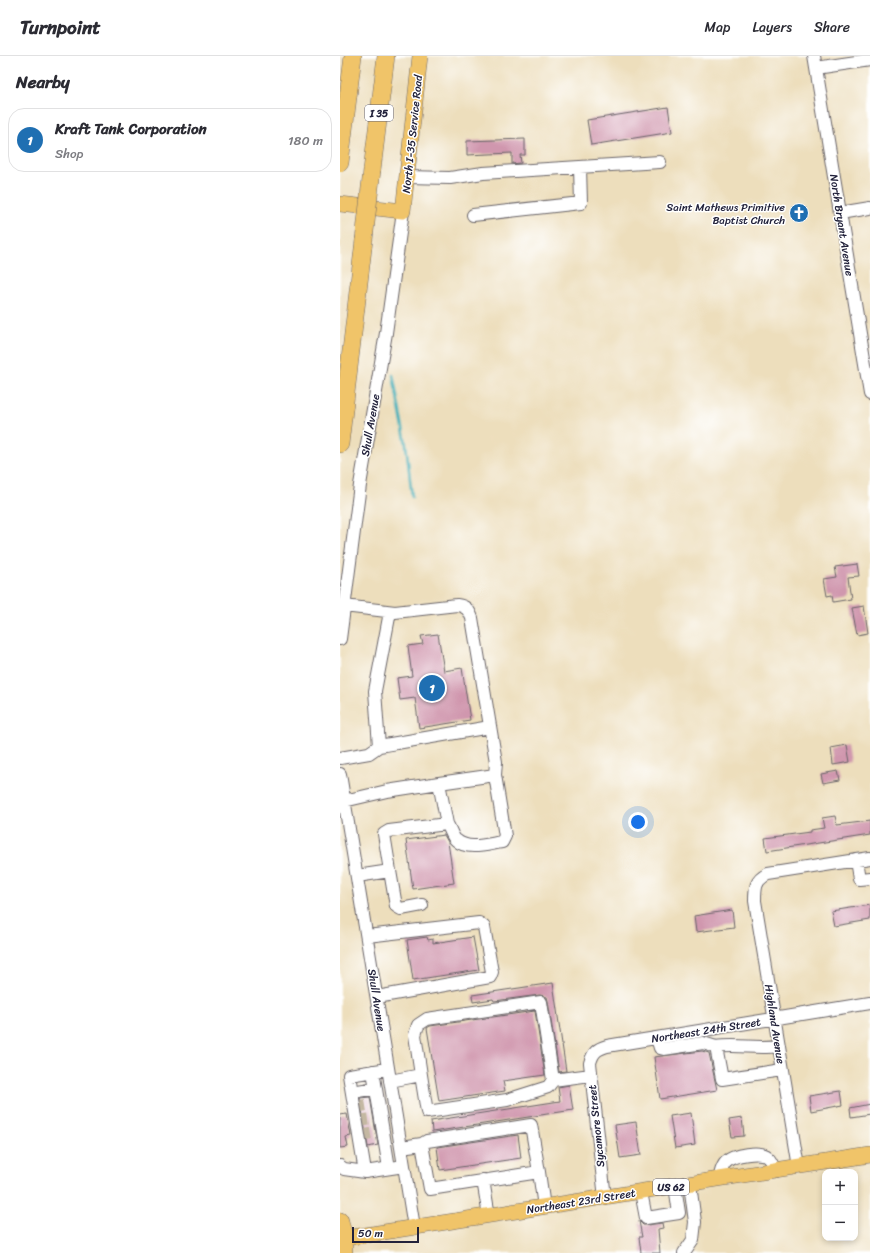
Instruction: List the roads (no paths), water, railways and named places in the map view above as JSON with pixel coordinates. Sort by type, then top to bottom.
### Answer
[{"type":"highway","points":[[340,163],[353,56]]},
{"type":"highway","name":"I 35","points":[[340,444],[386,56]]},
{"type":"highway","points":[[340,1221],[343,1243]]},
{"type":"main road","name":"North I-35 Service Road","points":[[403,211],[420,56]]},
{"type":"main road","points":[[340,204],[403,211]]},
{"type":"main road","name":"Northeast 23rd Street","points":[[343,1243],[414,1227],[870,1155]]},
{"type":"street","points":[[815,62],[870,60]]},
{"type":"street","name":"North Bryant Avenue","points":[[815,62],[870,394]]},
{"type":"street","points":[[407,177],[450,178],[483,173],[660,162]]},
{"type":"street","points":[[473,215],[581,203],[580,167]]},
{"type":"street","points":[[840,213],[870,208]]},
{"type":"street","name":"Shull Avenue","points":[[340,639],[359,493],[386,333],[403,211]]},
{"type":"street","points":[[344,606],[395,612],[457,605],[463,606],[469,611],[472,618],[496,762],[495,775],[505,836],[502,842],[466,846],[455,840],[447,824],[439,783]]},
{"type":"street","points":[[379,746],[375,691],[390,612]]},
{"type":"street","points":[[340,758],[369,753],[379,746],[490,728]]},
{"type":"street","name":"Shull Avenue","points":[[340,774],[414,1227]]},
{"type":"street","points":[[344,801],[387,791],[495,775]]},
{"type":"street","points":[[422,905],[401,909],[396,906],[384,834],[389,831],[447,824]]},
{"type":"street","points":[[870,858],[856,860],[859,880],[870,878]]},
{"type":"street","name":"Highland Avenue","points":[[798,1167],[755,901],[755,890],[757,882],[762,876],[768,874],[856,860]]},
{"type":"street","points":[[357,876],[390,871]]},
{"type":"street","points":[[367,936],[479,922],[484,927],[492,972],[490,977],[377,997]]},
{"type":"street","points":[[540,1002],[553,1080],[548,1087],[507,1100],[427,1112],[421,1075],[415,1035],[418,1025],[422,1022],[540,1002]]},
{"type":"street","name":"Northeast 24th Street","points":[[592,1054],[597,1049],[607,1046],[870,1004]]},
{"type":"street","points":[[657,1038],[658,1045],[660,1048],[664,1049],[703,1043],[716,1047],[728,1046],[766,1048],[778,1046]]},
{"type":"street","points":[[716,1047],[722,1079],[782,1070]]},
{"type":"street","name":"Sycamore Street","points":[[592,1054],[590,1063],[591,1075],[605,1198]]},
{"type":"street","points":[[373,1071],[388,1168]]},
{"type":"street","points":[[365,1172],[352,1092],[345,1073],[373,1071],[389,1075],[421,1075]]},
{"type":"street","points":[[553,1080],[591,1075]]},
{"type":"street","points":[[352,1092],[376,1088]]},
{"type":"street","points":[[401,1147],[422,1144],[427,1141],[532,1125],[544,1207]]},
{"type":"street","points":[[422,1144],[430,1189],[539,1172]]},
{"type":"street","points":[[340,1166],[344,1169],[365,1172],[404,1166]]},
{"type":"street","points":[[483,1180],[489,1216]]},
{"type":"street","points":[[684,1253],[693,1240],[696,1222],[690,1184]]},
{"type":"street","points":[[641,1192],[646,1218],[679,1213],[675,1186]]},
{"type":"waterway","points":[[393,375],[406,444],[412,497]]},
{"type":"tunnel","points":[[354,1107],[378,1103]]},
{"type":"tunnel","points":[[357,1121],[381,1118]]},
{"type":"tunnel","points":[[359,1136],[383,1132]]},
{"type":"place","name":"Saint Mathews Primitive Baptist Church","points":[[799,213]]},
{"type":"place","name":"Kraft Tank Corporation","points":[[432,688]]}]
